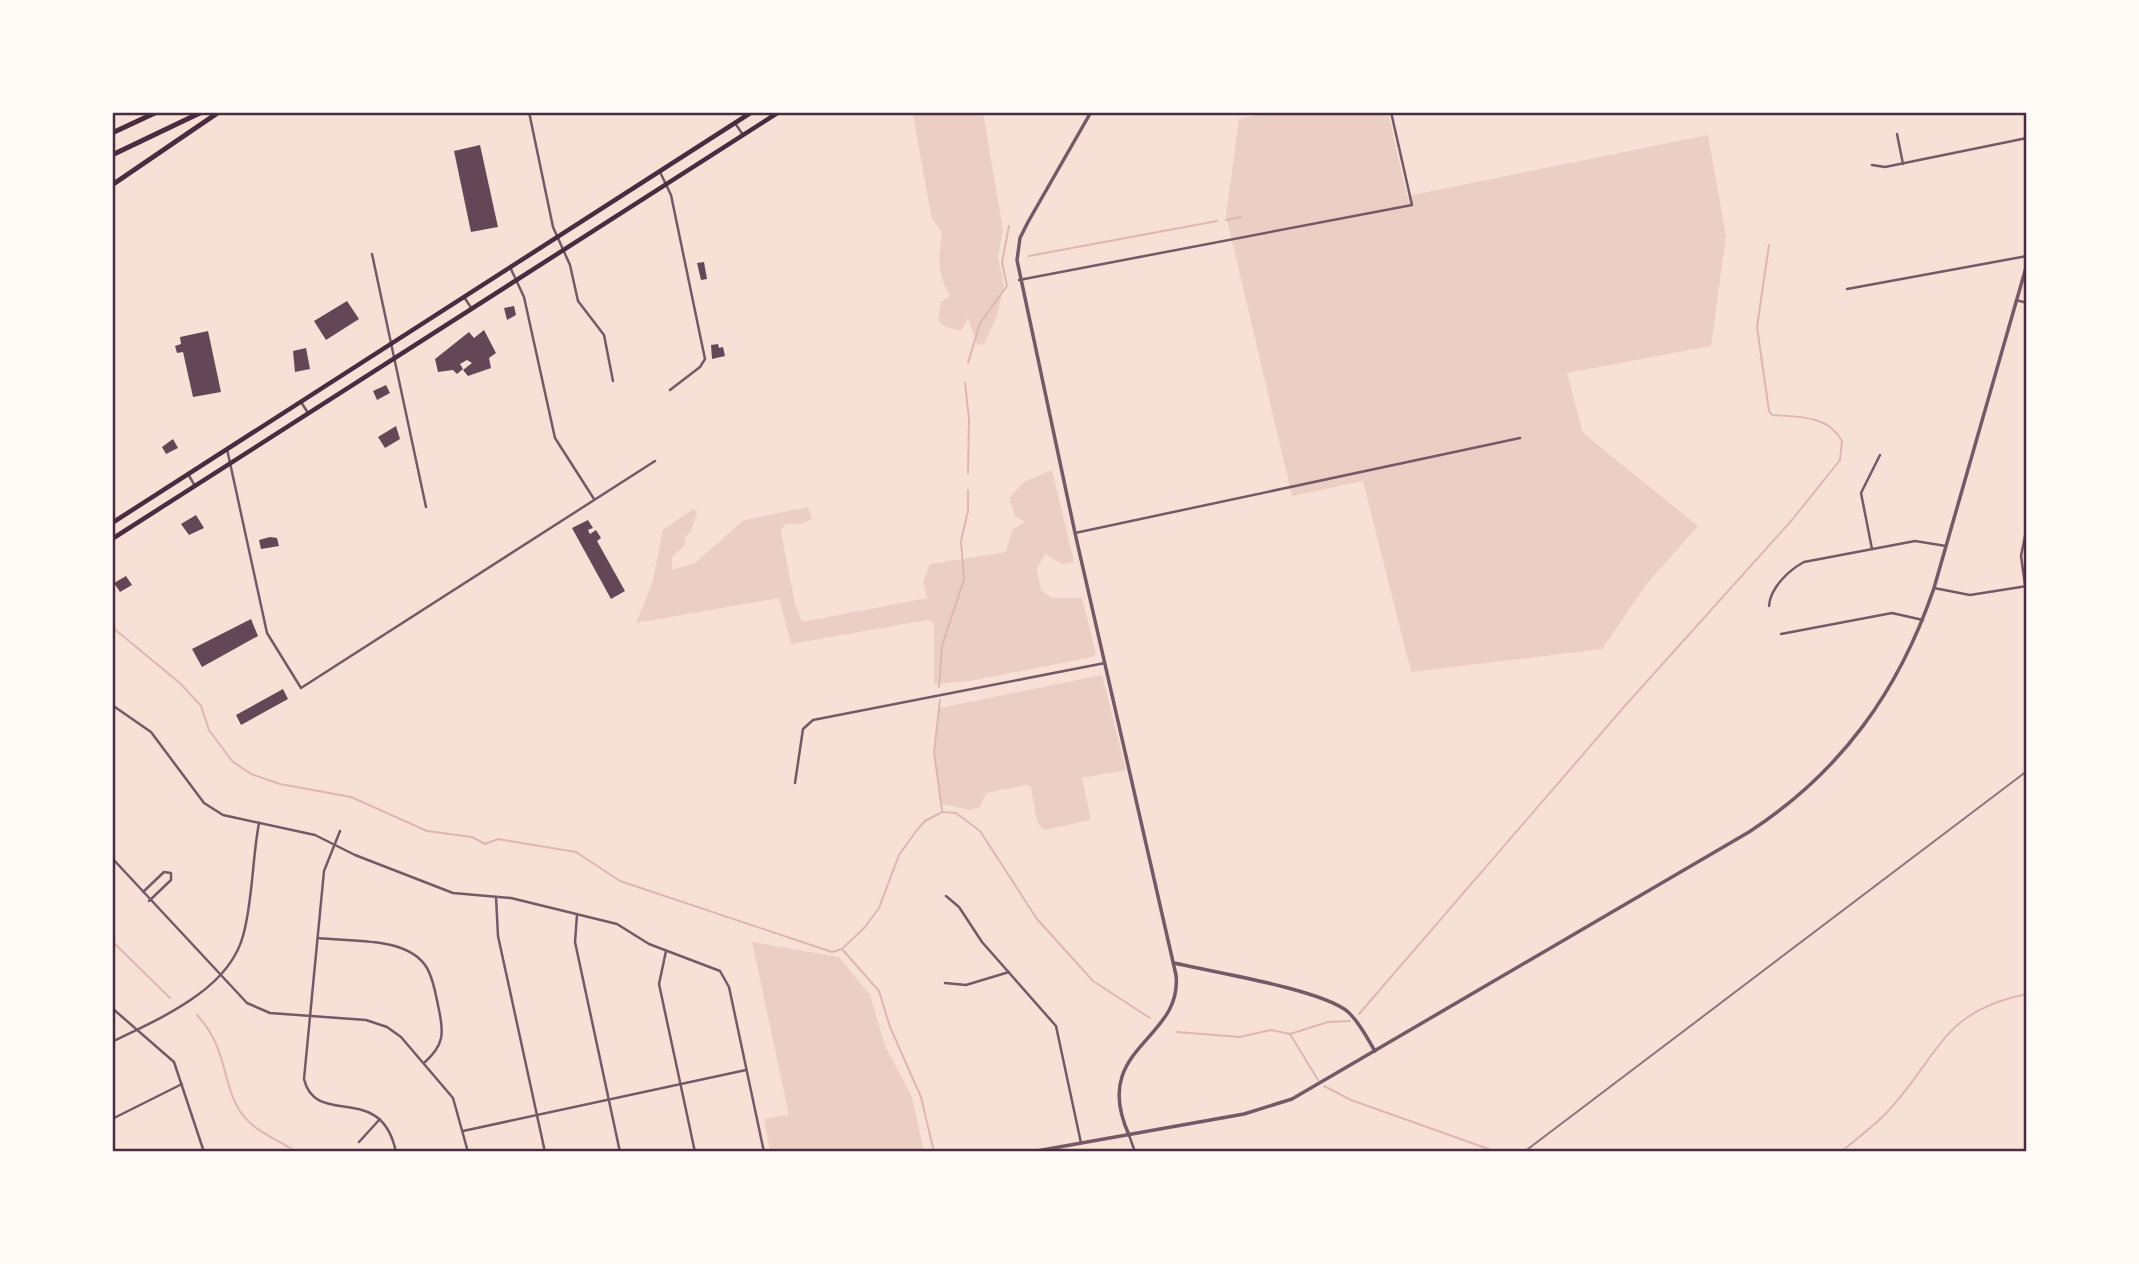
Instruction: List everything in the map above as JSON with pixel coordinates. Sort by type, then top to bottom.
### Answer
[{"type":"highway","points":[[112,134],[158,112]]},
{"type":"highway","points":[[112,155],[202,112]]},
{"type":"highway","points":[[112,185],[219,112]]},
{"type":"main road","points":[[112,523],[752,112]]},
{"type":"main road","points":[[112,539],[779,112]]},
{"type":"street","points":[[529,112],[556,237],[563,250],[581,307],[604,335],[613,381]]},
{"type":"street","points":[[1091,112],[1020,238],[1019,280],[1061,455],[1075,533],[1177,981],[1172,1006],[1159,1026],[1134,1051],[1124,1070],[1120,1098],[1135,1152]]},
{"type":"street","points":[[1019,280],[1412,205],[1391,112]]},
{"type":"street","points":[[735,123],[743,135]]},
{"type":"street","points":[[1897,134],[1903,164]]},
{"type":"street","points":[[1872,165],[1882,168],[2027,138]]},
{"type":"street","points":[[660,172],[667,184],[705,359],[700,367],[670,390]]},
{"type":"street","points":[[372,254],[426,508]]},
{"type":"street","points":[[1847,289],[2027,256]]},
{"type":"street","points":[[1031,1152],[1278,1104],[1375,1051],[1749,832],[1788,805],[1825,773],[1868,724],[1897,677],[1923,620],[2027,264]]},
{"type":"street","points":[[510,267],[518,279],[555,438],[594,499]]},
{"type":"street","points":[[464,297],[472,309]]},
{"type":"street","points":[[2016,300],[2027,303]]},
{"type":"street","points":[[301,402],[308,413]]},
{"type":"street","points":[[1075,533],[1520,438]]},
{"type":"street","points":[[227,449],[267,633],[301,688],[655,461]]},
{"type":"street","points":[[1872,549],[1861,493],[1880,455]]},
{"type":"street","points":[[188,474],[195,485]]},
{"type":"street","points":[[1934,588],[1970,595],[2026,586],[2021,559],[2027,526]]},
{"type":"street","points":[[1769,606],[1773,591],[1800,564],[1922,540],[1946,546]]},
{"type":"street","points":[[1781,634],[1892,613],[1923,620]]},
{"type":"street","points":[[795,783],[803,729],[813,720],[1105,663]]},
{"type":"street","points":[[112,705],[151,732],[204,803],[223,815],[315,835],[453,893],[524,901],[617,924],[649,944],[714,967],[726,977],[764,1152]]},
{"type":"street","points":[[112,1042],[186,1005],[236,953],[244,933],[259,823]]},
{"type":"street","points":[[340,831],[324,871],[304,1071],[310,1093],[321,1102],[366,1110],[380,1118],[391,1136],[396,1152]]},
{"type":"street","points":[[112,858],[149,901],[247,1003],[258,1009],[377,1023],[401,1037],[453,1098],[468,1152]]},
{"type":"street","points":[[142,893],[164,873],[170,872],[171,880],[149,901]]},
{"type":"street","points":[[946,896],[959,907],[982,942],[1056,1026],[1081,1143]]},
{"type":"street","points":[[496,897],[496,925],[545,1152]]},
{"type":"street","points":[[577,915],[575,942],[620,1152]]},
{"type":"street","points":[[317,938],[399,947],[410,951],[423,962],[433,981],[443,1034],[439,1047],[425,1062]]},
{"type":"street","points":[[666,951],[659,984],[695,1152]]},
{"type":"street","points":[[1174,963],[1290,990],[1336,1004],[1356,1021],[1375,1051]]},
{"type":"street","points":[[944,983],[966,985],[1009,972]]},
{"type":"street","points":[[112,1008],[169,1056],[182,1084],[203,1152]]},
{"type":"street","points":[[463,1131],[746,1070]]},
{"type":"street","points":[[112,1119],[182,1084]]},
{"type":"street","points":[[359,1142],[380,1118]]},
{"type":"shaded area","points":[[983,112],[1003,230],[998,258],[1004,285],[997,316],[984,344],[977,345],[968,318],[961,331],[946,327],[938,321],[941,302],[950,296],[940,266],[942,233],[931,216],[913,113]]},
{"type":"shaded area","points":[[1272,112],[1388,112],[1407,196],[1708,135],[1726,236],[1711,346],[1567,373],[1583,433],[1698,526],[1646,585],[1602,649],[1411,672],[1363,481],[1292,496],[1226,215],[1239,119]]},
{"type":"shaded area","points":[[1052,470],[1074,562],[1062,564],[1045,554],[1037,568],[1041,590],[1052,598],[1082,598],[1096,653],[1092,657],[970,681],[934,684],[934,623],[927,620],[791,644],[779,598],[636,623],[652,584],[663,530],[693,509],[697,511],[691,532],[685,537],[685,545],[672,557],[672,570],[695,563],[744,520],[808,507],[812,519],[801,524],[785,524],[781,532],[795,604],[802,622],[927,598],[923,581],[930,564],[1006,552],[1012,530],[1025,522],[1015,516],[1009,498],[1024,482]]},
{"type":"shaded area","points":[[1102,675],[1126,770],[1082,778],[1091,820],[1044,830],[1037,822],[1031,787],[1026,785],[986,793],[980,807],[970,810],[941,804],[934,752],[939,708]]},
{"type":"shaded area","points":[[752,942],[839,957],[870,995],[885,1046],[912,1097],[924,1152],[770,1152],[764,1119],[789,1115]]},
{"type":"building","points":[[480,145],[498,227],[471,232],[454,151]]},
{"type":"building","points":[[704,262],[707,279],[701,280],[697,263]]},
{"type":"building","points":[[347,301],[359,319],[326,340],[314,321]]},
{"type":"building","points":[[514,306],[516,315],[507,320],[504,308]]},
{"type":"building","points":[[484,330],[496,353],[489,358],[491,368],[468,376],[463,370],[472,363],[467,360],[460,364],[463,369],[457,374],[453,370],[438,372],[435,359],[469,332],[474,338]]},
{"type":"building","points":[[208,331],[221,392],[193,397],[183,352],[177,353],[175,346],[181,344],[180,337]]},
{"type":"building","points":[[718,344],[719,348],[723,347],[725,356],[712,359],[711,345]]},
{"type":"building","points":[[306,348],[310,369],[295,372],[293,351]]},
{"type":"building","points":[[386,385],[390,393],[377,400],[373,391]]},
{"type":"building","points":[[396,426],[400,439],[385,448],[378,437]]},
{"type":"building","points":[[173,439],[178,448],[166,454],[162,447]]},
{"type":"building","points":[[196,515],[204,528],[189,535],[181,524]]},
{"type":"building","points":[[588,520],[593,528],[588,530],[590,534],[596,530],[601,538],[597,541],[625,591],[611,599],[572,528]]},
{"type":"building","points":[[277,538],[279,546],[261,549],[259,540]]},
{"type":"building","points":[[126,576],[132,585],[120,592],[114,583]]},
{"type":"building","points":[[251,619],[258,636],[202,667],[192,649]]},
{"type":"building","points":[[283,689],[288,699],[241,725],[236,715]]},
{"type":"waterway","points":[[1226,220],[1241,217]]},
{"type":"waterway","points":[[1029,256],[1217,221]]},
{"type":"waterway","points":[[968,363],[980,323],[1007,286],[1002,262],[1009,226]]},
{"type":"waterway","points":[[1359,1014],[1623,708],[1792,520],[1840,460],[1842,441],[1829,426],[1812,419],[1772,415],[1769,411],[1757,327],[1769,245]]},
{"type":"waterway","points":[[965,383],[969,419],[968,473]]},
{"type":"waterway","points":[[939,687],[942,646],[964,579],[961,541],[968,511],[968,490]]},
{"type":"waterway","points":[[112,627],[181,684],[201,706],[209,730],[232,761],[251,774],[280,784],[351,797],[427,831],[472,837],[485,844],[498,839],[576,852],[620,881],[832,952],[842,949],[879,991],[890,1027],[921,1097],[934,1152]]},
{"type":"waterway","points":[[940,700],[934,752],[942,810]]},
{"type":"waterway","points":[[842,949],[865,927],[879,908],[899,855],[917,830],[925,821],[942,812],[956,813],[980,831],[1037,919],[1093,981],[1150,1018]]},
{"type":"waterway","points":[[112,941],[170,998]]},
{"type":"waterway","points":[[1841,1152],[1890,1109],[1945,1037],[1959,1023],[1977,1011],[2027,994]]},
{"type":"waterway","points":[[197,1015],[215,1041],[235,1103],[242,1114],[260,1131],[296,1152]]},
{"type":"waterway","points":[[1177,1032],[1240,1037],[1271,1030],[1290,1034],[1328,1022],[1350,1021]]},
{"type":"waterway","points":[[1290,1034],[1318,1080]]},
{"type":"waterway","points":[[1324,1086],[1351,1100],[1497,1152]]},
{"type":"railway","points":[[1524,1152],[2027,771]]}]
